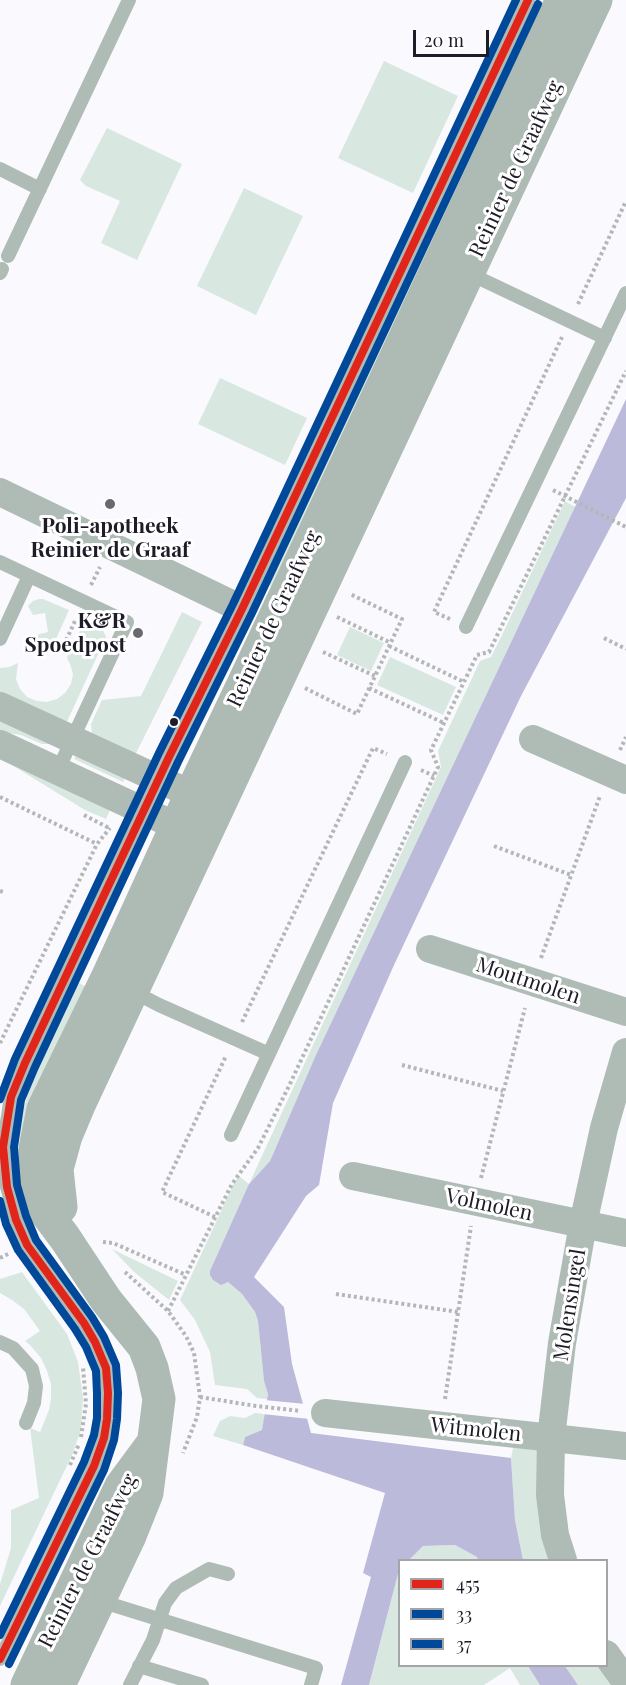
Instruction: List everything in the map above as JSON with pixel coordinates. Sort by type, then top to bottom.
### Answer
[{"type":"main road","name":"Reinier de Graafweg","points":[[27,1685],[85,1594],[129,1538],[147,1493],[159,1398],[144,1347],[106,1300],[44,1210],[35,1187],[35,1149],[43,1109],[119,985],[176,899],[455,266],[562,0]]},
{"type":"main road","name":"Reinier de Graafweg","points":[[119,985],[176,826],[191,794],[455,266],[596,0]]},
{"type":"main road","name":"Reinier de Graafweg","points":[[59,1685],[85,1594]]},
{"type":"street","name":"Reinier de Graafweg","points":[[0,492],[242,609]]},
{"type":"street","points":[[0,706],[191,794],[209,825],[176,826],[0,744]]},
{"type":"street","points":[[533,739],[617,776]]},
{"type":"street","name":"Moutmolen","points":[[430,950],[626,1012]]},
{"type":"street","name":"Molensingel","points":[[564,1559],[555,1534],[550,1495],[551,1438],[562,1343],[583,1224],[604,1128],[626,1052]]},
{"type":"street","name":"Volmolen","points":[[353,1176],[626,1233]]},
{"type":"street","name":"Witmolen","points":[[326,1413],[626,1446]]},
{"type":"street","points":[[608,1657],[626,1682]]},
{"type":"lane","points":[[8,256],[129,0]]},
{"type":"lane","name":"Reinier de Graafweg","points":[[0,1659],[94,1466],[104,1438],[108,1393],[106,1368],[95,1342],[84,1323],[27,1245],[16,1220],[7,1187],[3,1147],[11,1097],[30,1052],[242,609],[528,0]]},
{"type":"lane","points":[[0,169],[40,189]]},
{"type":"lane","name":"Reinier de Graafweg","points":[[455,266],[605,338]]},
{"type":"lane","points":[[466,627],[626,293]]},
{"type":"lane","points":[[0,562],[127,622],[57,772]]},
{"type":"lane","points":[[0,639],[29,576]]},
{"type":"lane","points":[[231,1135],[405,762]]},
{"type":"lane","points":[[119,985],[269,1054]]},
{"type":"lane","points":[[0,1342],[13,1348],[32,1369],[36,1386],[34,1403],[26,1423]]},
{"type":"lane","points":[[130,1685],[153,1640],[165,1603],[176,1588],[209,1569],[228,1574]]},
{"type":"lane","points":[[85,1594],[159,1620],[316,1668],[311,1685]]},
{"type":"lane","points":[[139,1666],[202,1685]]},
{"type":"path","points":[[495,640],[434,612],[626,201]]},
{"type":"path","points":[[122,1269],[168,1311],[232,1184],[258,1148],[434,776],[438,767],[431,750],[477,655],[489,652],[626,371]]},
{"type":"path","points":[[565,496],[626,527]]},
{"type":"path","points":[[300,686],[357,714],[402,619],[344,591]]},
{"type":"path","points":[[333,615],[464,682]]},
{"type":"path","points":[[604,638],[626,649]]},
{"type":"path","points":[[317,649],[375,676]]},
{"type":"path","points":[[369,688],[444,723]]},
{"type":"path","points":[[441,1426],[475,1202],[532,982],[571,875],[617,776],[626,738]]},
{"type":"path","points":[[215,1217],[162,1191],[373,748],[434,776]]},
{"type":"path","points":[[0,797],[97,844]]},
{"type":"path","points":[[0,1043],[97,844],[110,828]]},
{"type":"path","points":[[494,846],[571,875]]},
{"type":"path","points":[[402,1065],[503,1091]]},
{"type":"path","points":[[104,1249],[99,1242],[113,1243],[186,1275]]},
{"type":"path","points":[[336,1294],[458,1312]]},
{"type":"path","points":[[200,1397],[256,1406],[326,1413]]},
{"type":"shaded area","points":[[543,0],[556,0],[271,586],[269,585]]},
{"type":"shaded area","points":[[384,61],[458,96],[413,193],[338,158]]},
{"type":"shaded area","points":[[107,128],[182,164],[137,260],[101,243],[120,201],[86,186],[80,180]]},
{"type":"shaded area","points":[[244,188],[303,216],[256,315],[197,286]]},
{"type":"shaded area","points":[[220,378],[307,418],[285,465],[198,424]]},
{"type":"shaded area","points":[[565,501],[575,507],[315,1057],[270,1161],[249,1184],[441,767],[438,751],[480,661],[491,657]]},
{"type":"shaded area","points":[[39,599],[69,610],[52,648],[47,646],[32,648],[36,635],[48,632],[45,613],[33,615],[28,606]]},
{"type":"shaded area","points":[[182,612],[202,622],[132,761],[92,735],[91,724],[102,700],[141,696]]},
{"type":"shaded area","points":[[86,619],[98,624],[106,637],[65,726],[0,694],[0,668],[18,663],[16,679],[20,689],[27,697],[47,702],[65,693],[71,684],[73,674],[67,658]]},
{"type":"shaded area","points":[[350,627],[384,643],[371,671],[337,655]]},
{"type":"shaded area","points":[[390,657],[456,687],[443,715],[377,685]]},
{"type":"shaded area","points":[[0,714],[54,744],[42,744],[21,735],[0,732]]},
{"type":"shaded area","points":[[79,751],[127,773],[123,782],[74,759]]},
{"type":"shaded area","points":[[7,762],[113,803],[106,819],[85,810]]},
{"type":"shaded area","points":[[77,982],[91,989],[19,1150],[24,1107],[32,1079]]},
{"type":"shaded area","points":[[239,1176],[249,1184],[228,1282],[242,1294],[255,1312],[258,1321],[267,1399],[257,1398],[247,1389],[215,1385],[210,1352],[195,1320],[180,1300],[235,1181]]},
{"type":"shaded area","points":[[112,1249],[178,1281],[169,1300],[134,1272]]},
{"type":"shaded area","points":[[22,1272],[67,1334],[78,1362],[83,1398],[81,1430],[72,1455],[0,1606],[0,1584],[11,1548],[11,1510],[39,1498],[30,1428],[40,1432],[51,1398],[51,1384],[47,1371],[41,1358],[25,1341],[40,1331],[24,1309],[0,1293],[0,1279]]},
{"type":"shaded area","points":[[255,1413],[265,1414],[262,1430],[245,1437],[243,1445],[213,1436],[220,1421],[230,1416],[245,1418]]},
{"type":"shaded area","points":[[514,1443],[533,1445],[541,1455],[555,1559],[523,1559],[515,1520],[511,1458]]},
{"type":"shaded area","points":[[455,1545],[478,1559],[410,1559],[423,1546]]},
{"type":"shaded area","points":[[398,1574],[398,1667],[529,1667],[540,1685],[520,1685],[510,1668],[484,1685],[369,1685]]},
{"type":"shaded area","points":[[566,1667],[604,1667],[616,1685],[578,1685]]},
{"type":"water","points":[[626,399],[626,498],[521,696],[394,965],[333,1103],[319,1185],[306,1196],[254,1277],[284,1307],[292,1364],[311,1433],[511,1458],[515,1520],[523,1559],[478,1559],[455,1545],[423,1546],[410,1559],[398,1559],[398,1574],[369,1685],[341,1685],[371,1577],[363,1573],[385,1493],[243,1445],[245,1437],[262,1430],[268,1394],[264,1381],[258,1321],[255,1312],[242,1294],[228,1282],[221,1285],[210,1275],[249,1184],[270,1161],[315,1057]]},
{"type":"water","points":[[529,1667],[566,1667],[578,1685],[540,1685]]},
{"type":"pier","points":[[264,1400],[306,1404],[310,1419],[262,1414]]},
{"type":"transit line","name":"37","points":[[0,1099],[15,1059],[159,753],[233,604],[516,0]]},
{"type":"transit line","name":"455","points":[[0,1659],[94,1466],[104,1438],[108,1393],[106,1368],[95,1342],[84,1323],[27,1245],[16,1220],[7,1187],[3,1147],[11,1097],[169,757],[242,609],[528,0]]},
{"type":"transit line","name":"33","points":[[9,1664],[104,1470],[114,1440],[118,1393],[116,1365],[104,1337],[36,1240],[26,1216],[17,1185],[14,1147],[21,1100],[178,762],[252,613],[538,4]]},
{"type":"transit line","name":"37","points":[[0,1201],[6,1224],[18,1250],[86,1347],[96,1371],[97,1393],[94,1435],[84,1462],[0,1635]]},
{"type":"place","name":"Poli-apotheek Reinier de Graaf","points":[[110,504]]},
{"type":"place","name":"K&R Spoedpost","points":[[138,633]]}]
